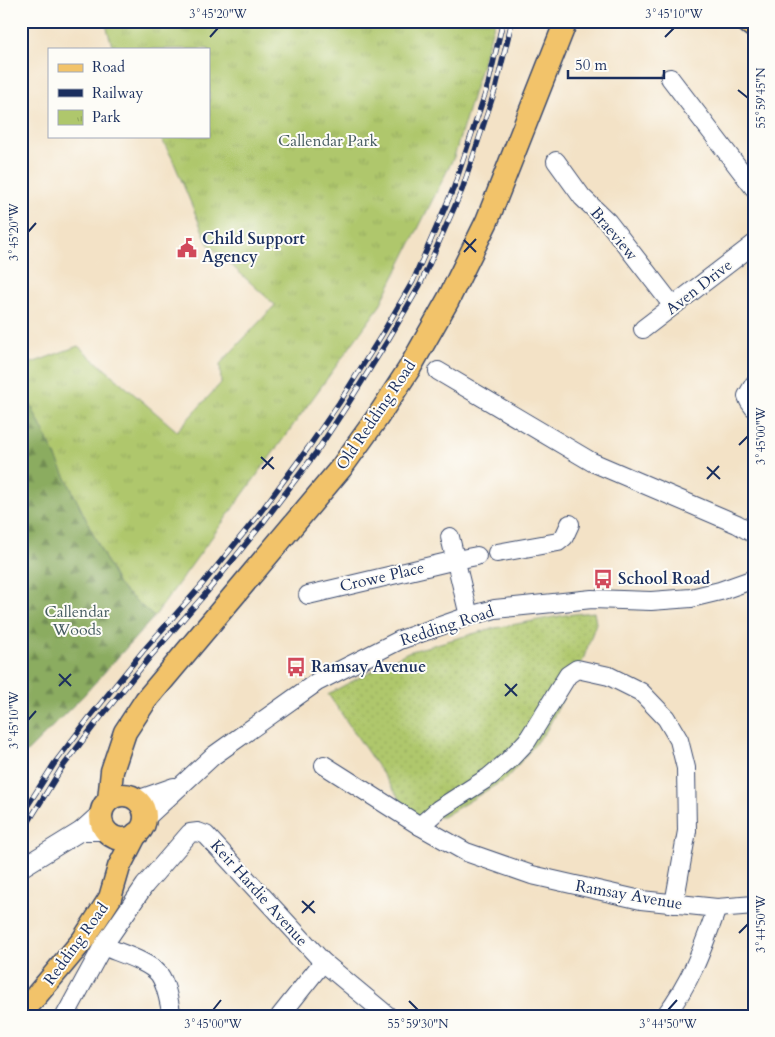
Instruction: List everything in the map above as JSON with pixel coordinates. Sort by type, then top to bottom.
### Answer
[{"type":"main road","points":[[746,21],[754,26]]},
{"type":"main road","name":"Old Redding Road","points":[[122,816],[112,771],[125,732],[146,700],[341,468],[409,369],[448,300],[487,221],[566,26]]},
{"type":"main road","name":"Redding Road","points":[[21,1014],[83,940],[110,898],[119,867],[122,816]]},
{"type":"street","points":[[670,78],[754,188]]},
{"type":"street","name":"Braeview","points":[[556,161],[582,197],[608,222],[673,306]]},
{"type":"street","name":"Aven Drive","points":[[643,329],[754,244]]},
{"type":"street","name":"Old Redding Road","points":[[438,371],[592,462],[737,524],[754,534]]},
{"type":"street","points":[[751,404],[747,396],[754,384]]},
{"type":"street","points":[[497,553],[558,542],[564,537],[570,524]]},
{"type":"street","points":[[450,537],[469,616]]},
{"type":"street","name":"Crowe Place","points":[[308,595],[477,556]]},
{"type":"street","name":"Redding Road","points":[[122,816],[180,785],[212,756],[317,682],[400,640],[495,609],[592,599],[651,601],[692,598],[720,591],[754,578]]},
{"type":"street","points":[[420,826],[439,809],[489,777],[508,761],[527,741],[568,675],[577,669],[609,676],[641,692],[666,718],[679,740],[686,768],[687,831],[674,904]]},
{"type":"street","name":"Ramsay Avenue","points":[[324,765],[420,826],[466,852],[532,876],[642,900],[717,908],[754,905]]},
{"type":"street","points":[[23,868],[80,831],[122,816]]},
{"type":"street","name":"Keir Hardie Avenue","points":[[103,946],[152,878],[190,833],[198,832],[206,835],[323,962],[388,1016]]},
{"type":"street","points":[[665,1016],[680,996],[696,966],[717,908]]},
{"type":"street","points":[[65,1016],[103,946],[149,966],[159,975],[166,990],[172,1016]]},
{"type":"street","points":[[280,1016],[323,962]]},
{"type":"green space","name":"Callendar Park","points":[[105,21],[495,21],[454,157],[379,307],[154,617],[118,585],[21,385],[21,367],[78,346],[177,431],[221,383],[220,364],[275,305],[208,244],[172,158],[161,138],[210,138],[210,48],[113,48]]},
{"type":"green space","name":"Callendar Woods","points":[[21,385],[118,585],[154,617],[83,696],[21,758]]},
{"type":"green space","points":[[594,612],[596,623],[583,660],[546,731],[507,778],[443,817],[412,817],[328,694],[408,652],[490,629],[565,615]]},
{"type":"railway","points":[[21,816],[54,764],[89,718],[256,518],[339,403],[381,336],[413,281],[454,187],[488,85],[503,21]]},
{"type":"railway","points":[[21,834],[61,769],[96,723],[207,592],[315,454],[388,340],[420,285],[462,190],[496,87],[512,21]]},
{"type":"place","name":"Child Support Agency","points":[[187,248]]},
{"type":"place","name":"School Road","points":[[603,579]]},
{"type":"place","name":"Ramsay Avenue","points":[[296,667]]}]
